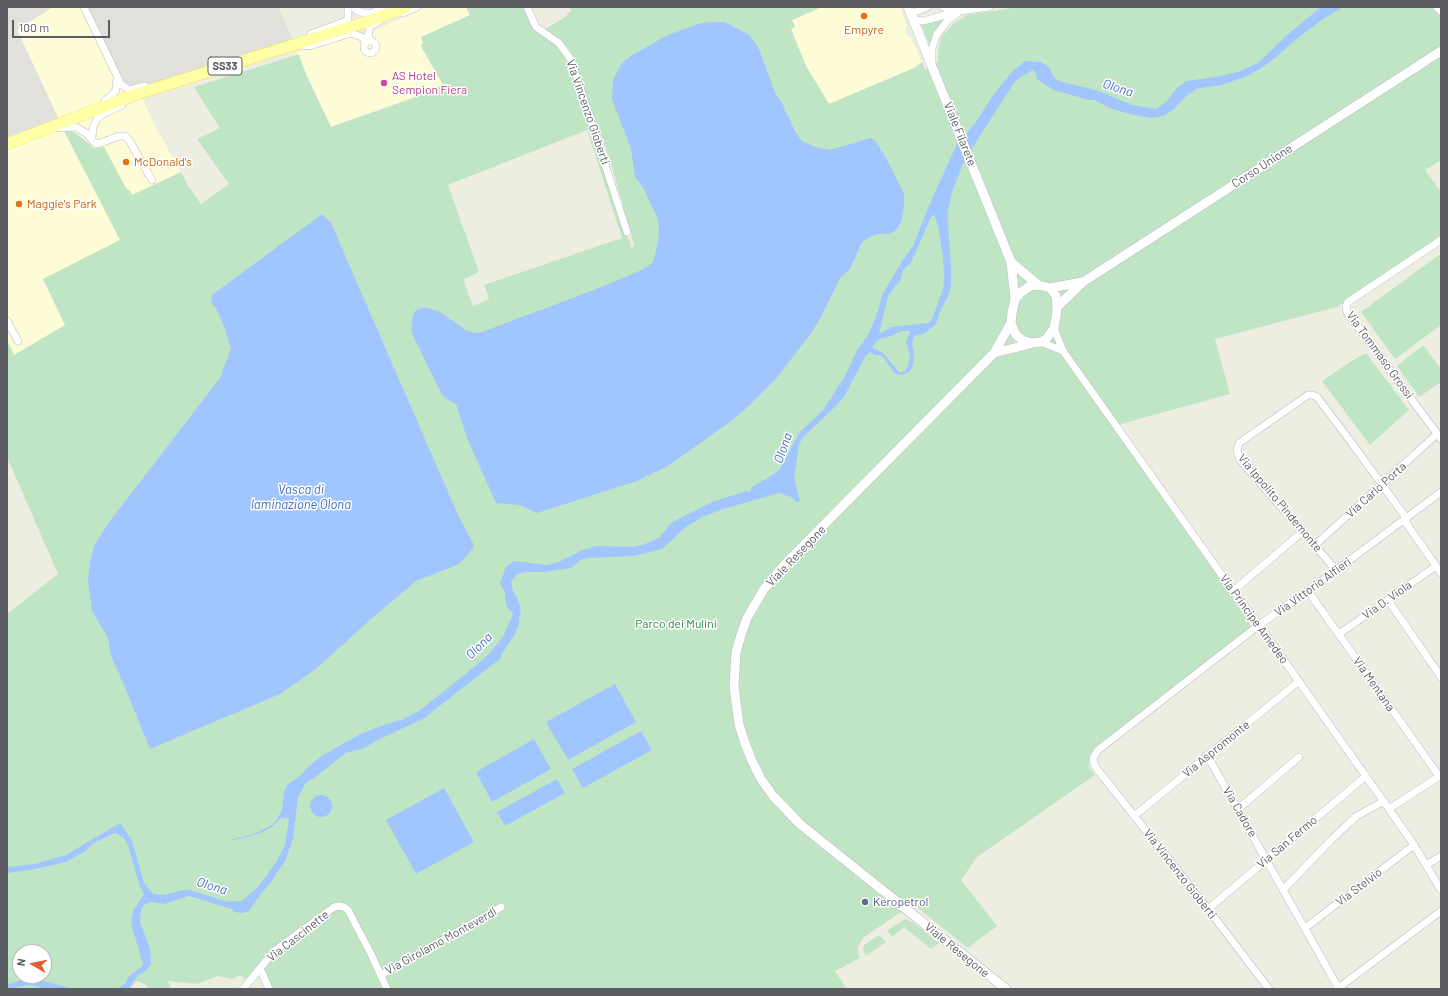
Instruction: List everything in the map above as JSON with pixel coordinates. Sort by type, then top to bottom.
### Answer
[{"type":"main road","points":[[296,44],[406,7]]},
{"type":"main road","name":"SS33","points":[[7,144],[134,94],[296,44]]},
{"type":"street","points":[[84,7],[123,87],[128,89],[146,86],[154,88]]},
{"type":"street","points":[[296,44],[307,35],[344,22],[348,19],[348,7]]},
{"type":"street","points":[[353,7],[357,11],[368,14],[388,7]]},
{"type":"street","points":[[296,44],[310,46],[351,33],[364,38],[368,43],[370,26],[417,7]]},
{"type":"street","name":"Via Vincenzo Gioberti","points":[[527,7],[536,27],[559,44],[571,60],[627,232]]},
{"type":"street","name":"Viale Filarete","points":[[908,7],[1011,262],[1015,299]]},
{"type":"street","points":[[927,7],[915,12],[912,18],[923,21],[960,11],[988,7]]},
{"type":"street","points":[[942,7],[960,11]]},
{"type":"street","points":[[1438,7],[1441,10]]},
{"type":"street","points":[[932,65],[932,49],[937,34],[948,20],[960,11]]},
{"type":"street","name":"Corso Unione","points":[[1058,307],[1083,282],[1441,50]]},
{"type":"street","points":[[103,106],[105,101],[116,90],[117,77]]},
{"type":"street","points":[[92,138],[93,127],[97,119],[103,114],[128,102],[134,94]]},
{"type":"street","points":[[51,127],[76,128],[86,133],[95,143],[99,144],[119,136],[125,136],[129,140],[152,180]]},
{"type":"street","name":"Via Tommaso Grossi","points":[[1439,437],[1347,312],[1346,306],[1348,302],[1441,240]]},
{"type":"street","name":"Viale Filarete","points":[[1011,262],[1038,285]]},
{"type":"street","name":"Corso Unione","points":[[1050,288],[1083,282]]},
{"type":"street","points":[[1031,343],[1018,338],[1012,329],[1011,323],[1015,299],[1024,289],[1030,286],[1038,285],[1050,288],[1056,296],[1058,307],[1054,328],[1047,338],[1041,342]]},
{"type":"street","points":[[7,321],[18,342]]},
{"type":"street","name":"Viale Resegone","points":[[1006,989],[801,825],[773,796],[761,779],[752,761],[739,724],[734,687],[736,652],[747,618],[755,603],[774,576],[994,353],[1011,323]]},
{"type":"street","name":"Via Principe Amedeo","points":[[1054,328],[1063,351],[1384,801],[1414,845],[1441,890]]},
{"type":"street","points":[[994,353],[1031,343],[1041,342],[1063,351]]},
{"type":"street","name":"Via Ippolito Pindemonte","points":[[1336,570],[1240,460],[1237,451],[1239,443],[1305,396],[1312,394],[1317,397],[1383,484],[1404,515],[1406,523],[1441,573]]},
{"type":"street","name":"Via Carlo Porta","points":[[1314,546],[1383,484],[1439,437]]},
{"type":"street","name":"Via Vittorio Alfieri","points":[[1093,758],[1098,750],[1259,626],[1441,492]]},
{"type":"street","points":[[1233,591],[1302,532]]},
{"type":"street","name":"Via D. Viola","points":[[1339,634],[1436,566]]},
{"type":"street","name":"Via Mentana","points":[[1308,591],[1440,775]]},
{"type":"street","points":[[1388,600],[1441,677]]},
{"type":"street","name":"Via Aspromonte","points":[[1134,816],[1298,682]]},
{"type":"street","name":"Via Cadore","points":[[1207,756],[1267,859],[1338,989]]},
{"type":"street","points":[[1238,809],[1299,757]]},
{"type":"street","name":"Via Vincenzo Gioberti","points":[[1093,758],[1097,770],[1208,909],[1269,989]]},
{"type":"street","points":[[1389,809],[1440,775]]},
{"type":"street","name":"Via San Fermo","points":[[1208,909],[1366,776]]},
{"type":"street","points":[[1284,890],[1330,840],[1349,823],[1357,816],[1384,801]]},
{"type":"street","name":"Via Stelvio","points":[[1305,928],[1414,845]]},
{"type":"street","points":[[1426,865],[1441,856]]},
{"type":"street","name":"Via Cascinette","points":[[243,989],[274,951],[334,907],[342,906],[348,910],[381,975]]},
{"type":"street","name":"Via Girolamo Monteverdi","points":[[381,975],[501,908]]},
{"type":"street","points":[[1338,989],[1441,911]]},
{"type":"street","points":[[260,968],[269,989]]},
{"type":"street","points":[[381,975],[387,989]]},
{"type":"shaded area","points":[[7,7],[53,7],[17,30],[60,122],[7,137]]},
{"type":"shaded area","points":[[53,7],[83,7],[126,96],[60,122],[17,29]]},
{"type":"shaded area","points":[[83,7],[278,7],[295,44],[126,96]]},
{"type":"shaded area","points":[[425,7],[466,7],[470,15],[421,45],[443,85],[413,98],[330,127],[296,52],[371,32]]},
{"type":"shaded area","points":[[822,7],[900,7],[907,25],[905,28],[908,37],[911,37],[922,62],[914,68],[829,104],[806,66],[791,29],[792,20]]},
{"type":"shaded area","points":[[142,98],[157,130],[181,172],[132,195],[100,148],[94,148],[82,139],[65,131],[120,240],[43,279],[65,325],[14,355],[7,340],[7,147],[98,112],[128,105]]},
{"type":"green space","name":"Parco dei Mulini","points":[[466,7],[525,7],[535,31],[563,51],[632,249],[634,245],[611,163],[572,56],[564,44],[545,29],[567,16],[567,14],[571,11],[569,7],[822,7],[792,20],[795,27],[791,29],[806,66],[829,104],[914,68],[922,62],[925,70],[938,62],[938,50],[942,36],[954,23],[967,15],[1019,7],[1441,7],[1441,160],[1425,170],[1441,192],[1441,237],[1337,307],[1215,339],[1230,394],[1121,424],[1114,429],[1247,615],[1250,626],[1248,630],[1095,747],[1089,757],[1089,767],[1095,775],[977,857],[961,880],[997,926],[968,948],[913,904],[864,937],[858,947],[860,958],[835,971],[847,989],[273,989],[265,973],[257,973],[244,979],[241,975],[232,979],[218,976],[197,984],[168,981],[171,989],[149,989],[146,985],[137,981],[129,989],[7,989],[7,614],[58,574],[7,457],[7,340],[14,355],[65,325],[43,279],[120,240],[64,131],[69,130],[77,134],[94,148],[104,147],[126,188],[132,195],[181,172],[188,186],[201,204],[229,184],[197,139],[220,128],[194,87],[299,55],[307,76],[331,127],[413,98],[443,85],[422,48],[421,45],[423,43],[421,37],[470,15]],"holes":[[[587,130],[622,238],[484,285],[489,299],[473,306],[463,280],[479,272],[448,185]]]},
{"type":"green space","points":[[948,19],[930,46],[921,24]]},
{"type":"green space","points":[[1439,255],[1441,257],[1441,325],[1395,359],[1361,312]]},
{"type":"green space","points":[[1423,345],[1441,369],[1441,382],[1419,397],[1397,366]]},
{"type":"green space","points":[[1366,353],[1409,410],[1370,445],[1322,381]]},
{"type":"green space","points":[[905,919],[914,923],[939,943],[931,949],[904,927],[892,937],[888,930]]},
{"type":"green space","points":[[878,936],[882,937],[886,942],[866,956],[863,950],[864,945]]},
{"type":"water","points":[[1321,7],[1343,7],[1323,19],[1260,69],[1245,77],[1221,85],[1196,89],[1164,116],[1151,118],[1130,114],[1115,110],[1094,100],[1089,100],[1054,90],[1038,80],[1033,70],[1022,76],[1014,83],[972,148],[963,164],[952,192],[948,210],[951,284],[948,297],[940,311],[936,324],[925,333],[914,336],[912,344],[914,354],[913,364],[911,370],[907,373],[900,375],[894,373],[884,358],[870,352],[865,357],[844,397],[804,436],[799,444],[794,479],[800,500],[799,502],[798,503],[791,497],[779,493],[723,509],[702,517],[686,527],[662,549],[633,556],[589,558],[580,560],[571,568],[545,572],[524,572],[516,575],[511,583],[520,605],[521,613],[519,624],[514,636],[501,655],[501,658],[423,719],[364,748],[346,753],[314,778],[306,782],[298,798],[293,839],[286,859],[272,881],[249,911],[243,913],[234,912],[232,909],[189,896],[164,904],[151,902],[144,905],[141,909],[140,922],[150,948],[151,964],[145,971],[138,975],[129,988],[116,989],[126,983],[128,977],[143,964],[131,924],[133,911],[144,894],[140,887],[128,845],[124,838],[115,833],[94,843],[85,851],[66,862],[31,870],[7,873],[7,867],[34,864],[66,855],[120,823],[132,841],[144,883],[152,893],[163,895],[190,890],[228,902],[242,901],[259,886],[277,861],[285,845],[289,818],[281,818],[269,829],[255,835],[233,839],[254,834],[270,826],[276,821],[282,810],[284,792],[287,785],[301,775],[320,757],[360,734],[401,720],[419,711],[490,653],[504,635],[513,614],[506,605],[505,593],[500,583],[506,567],[514,561],[547,565],[559,562],[583,550],[596,546],[632,547],[643,545],[660,537],[671,523],[678,519],[712,502],[746,491],[749,492],[752,487],[780,469],[799,433],[823,410],[845,376],[856,352],[869,333],[876,317],[883,293],[913,246],[928,208],[956,146],[976,122],[993,95],[1012,72],[1025,61],[1041,62],[1049,67],[1054,77],[1059,81],[1099,91],[1132,105],[1156,109],[1166,102],[1176,89],[1186,81],[1216,77],[1241,71],[1258,63],[1287,35]],"holes":[[[934,214],[938,226],[943,257],[944,277],[943,289],[932,319],[928,323],[892,327],[879,334],[888,296],[901,279],[903,270],[911,263],[930,219]],[[901,331],[910,332],[906,342],[910,355],[909,364],[903,372],[899,372],[883,353],[873,348],[874,344],[879,339],[891,336]]]},
{"type":"water","points":[[724,22],[748,34],[754,41],[760,51],[775,93],[781,101],[796,133],[802,141],[815,147],[830,150],[870,138],[875,140],[904,194],[904,206],[901,222],[896,230],[889,234],[878,234],[862,242],[850,269],[840,278],[820,319],[809,336],[774,381],[730,422],[668,466],[637,481],[537,513],[519,505],[496,503],[467,438],[456,404],[442,395],[411,331],[413,315],[415,311],[422,308],[428,308],[438,311],[465,330],[474,333],[482,332],[594,290],[637,272],[653,262],[658,242],[659,227],[657,217],[644,189],[635,177],[631,149],[612,99],[613,80],[622,63],[632,55],[668,35],[701,23]]},
{"type":"water","name":"Vasca di laminazione Olona","points":[[322,214],[331,223],[458,515],[474,545],[471,551],[459,564],[416,581],[371,619],[316,669],[280,694],[150,749],[111,656],[108,638],[92,611],[88,580],[90,561],[95,544],[110,521],[220,378],[231,349],[224,326],[216,308],[211,302],[212,295]]},
{"type":"water","points":[[615,684],[636,722],[568,760],[546,722]]},
{"type":"water","points":[[641,731],[652,750],[583,788],[572,769]]},
{"type":"water","points":[[534,739],[551,769],[492,802],[476,772]]},
{"type":"water","points":[[557,779],[565,793],[505,826],[497,812]]},
{"type":"water","points":[[444,788],[474,842],[416,874],[386,820]]},
{"type":"water","points":[[321,795],[329,798],[332,806],[329,814],[321,817],[313,814],[310,806],[313,798]]},
{"type":"water","points":[[12,983],[52,983],[74,989],[47,989],[30,985],[7,989],[7,985]]},
{"type":"place","name":"Empyre","points":[[864,16]]},
{"type":"place","name":"AS Hotel Sempion Fiera","points":[[384,83]]},
{"type":"place","name":"McDonald's","points":[[126,162]]},
{"type":"place","name":"Maggie's Park","points":[[19,204]]},
{"type":"place","name":"Keropetrol","points":[[865,902]]},
{"type":"water label","name":"Olona","points":[[1118,88]]},
{"type":"water label","name":"Olona","points":[[783,448]]},
{"type":"water label","name":"Olona","points":[[479,646]]},
{"type":"water label","name":"Olona","points":[[212,886]]}]
